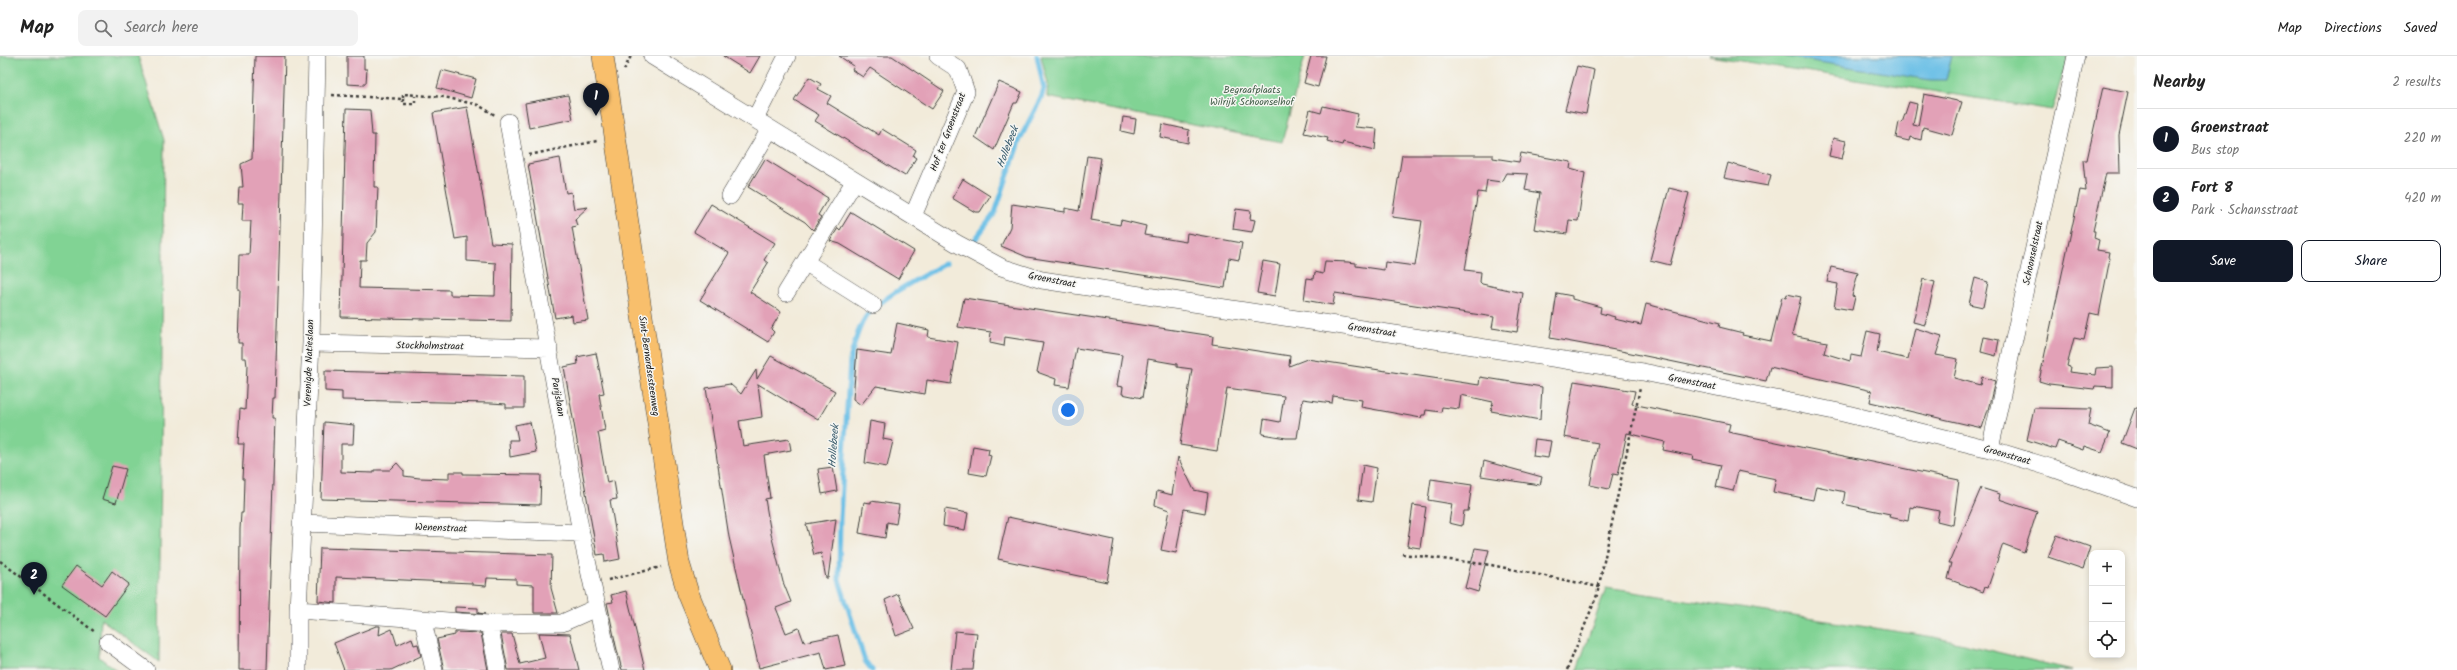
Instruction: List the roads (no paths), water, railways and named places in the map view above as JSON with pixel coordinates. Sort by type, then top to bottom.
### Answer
[{"type":"main road","name":"Sint-Bernardsesteenweg","points":[[603,56],[679,563],[688,593],[720,670]]},
{"type":"street","name":"Verenigde Natieslaan","points":[[298,670],[298,610],[301,523],[311,343],[317,56]]},
{"type":"street","name":"Groenstraat","points":[[652,56],[956,244],[1001,267],[1042,280],[1643,372],[1839,412],[1990,449],[2052,468],[2137,498]]},
{"type":"street","points":[[755,119],[787,56]]},
{"type":"street","name":"Hof ter Groenstraat","points":[[913,216],[966,92],[958,69],[938,56]]},
{"type":"street","name":"Schoonselstraat","points":[[1990,449],[2076,56]]},
{"type":"street","name":"Parijslaan","points":[[508,122],[581,533],[596,608],[611,670]]},
{"type":"street","points":[[730,196],[770,129]]},
{"type":"street","points":[[786,293],[854,182]]},
{"type":"street","points":[[805,262],[873,305]]},
{"type":"street","name":"Stockholmstraat","points":[[311,343],[549,348]]},
{"type":"street","name":"Wenenstraat","points":[[301,523],[581,533]]},
{"type":"street","points":[[298,610],[423,621],[489,624],[562,623],[596,608]]},
{"type":"street","points":[[423,621],[434,670]]},
{"type":"street","points":[[489,624],[498,670]]},
{"type":"street","points":[[108,642],[146,670]]},
{"type":"water","points":[[1781,56],[1952,56],[1946,80],[1930,80]]},
{"type":"waterway","name":"Hollebeek","points":[[974,241],[995,213],[1020,139],[1041,98],[1044,89],[1037,56]]},
{"type":"waterway","name":"Hollebeek","points":[[872,670],[865,661],[839,580],[840,518],[850,360],[859,330],[868,314],[895,292],[946,263]]},
{"type":"place","name":"Groenstraat","points":[[596,116]]},
{"type":"place","name":"Fort 8","points":[[34,595]]},
{"type":"park label","name":"Begraafplaats Wilrijk Schoonselhof","points":[[1252,96]]}]
